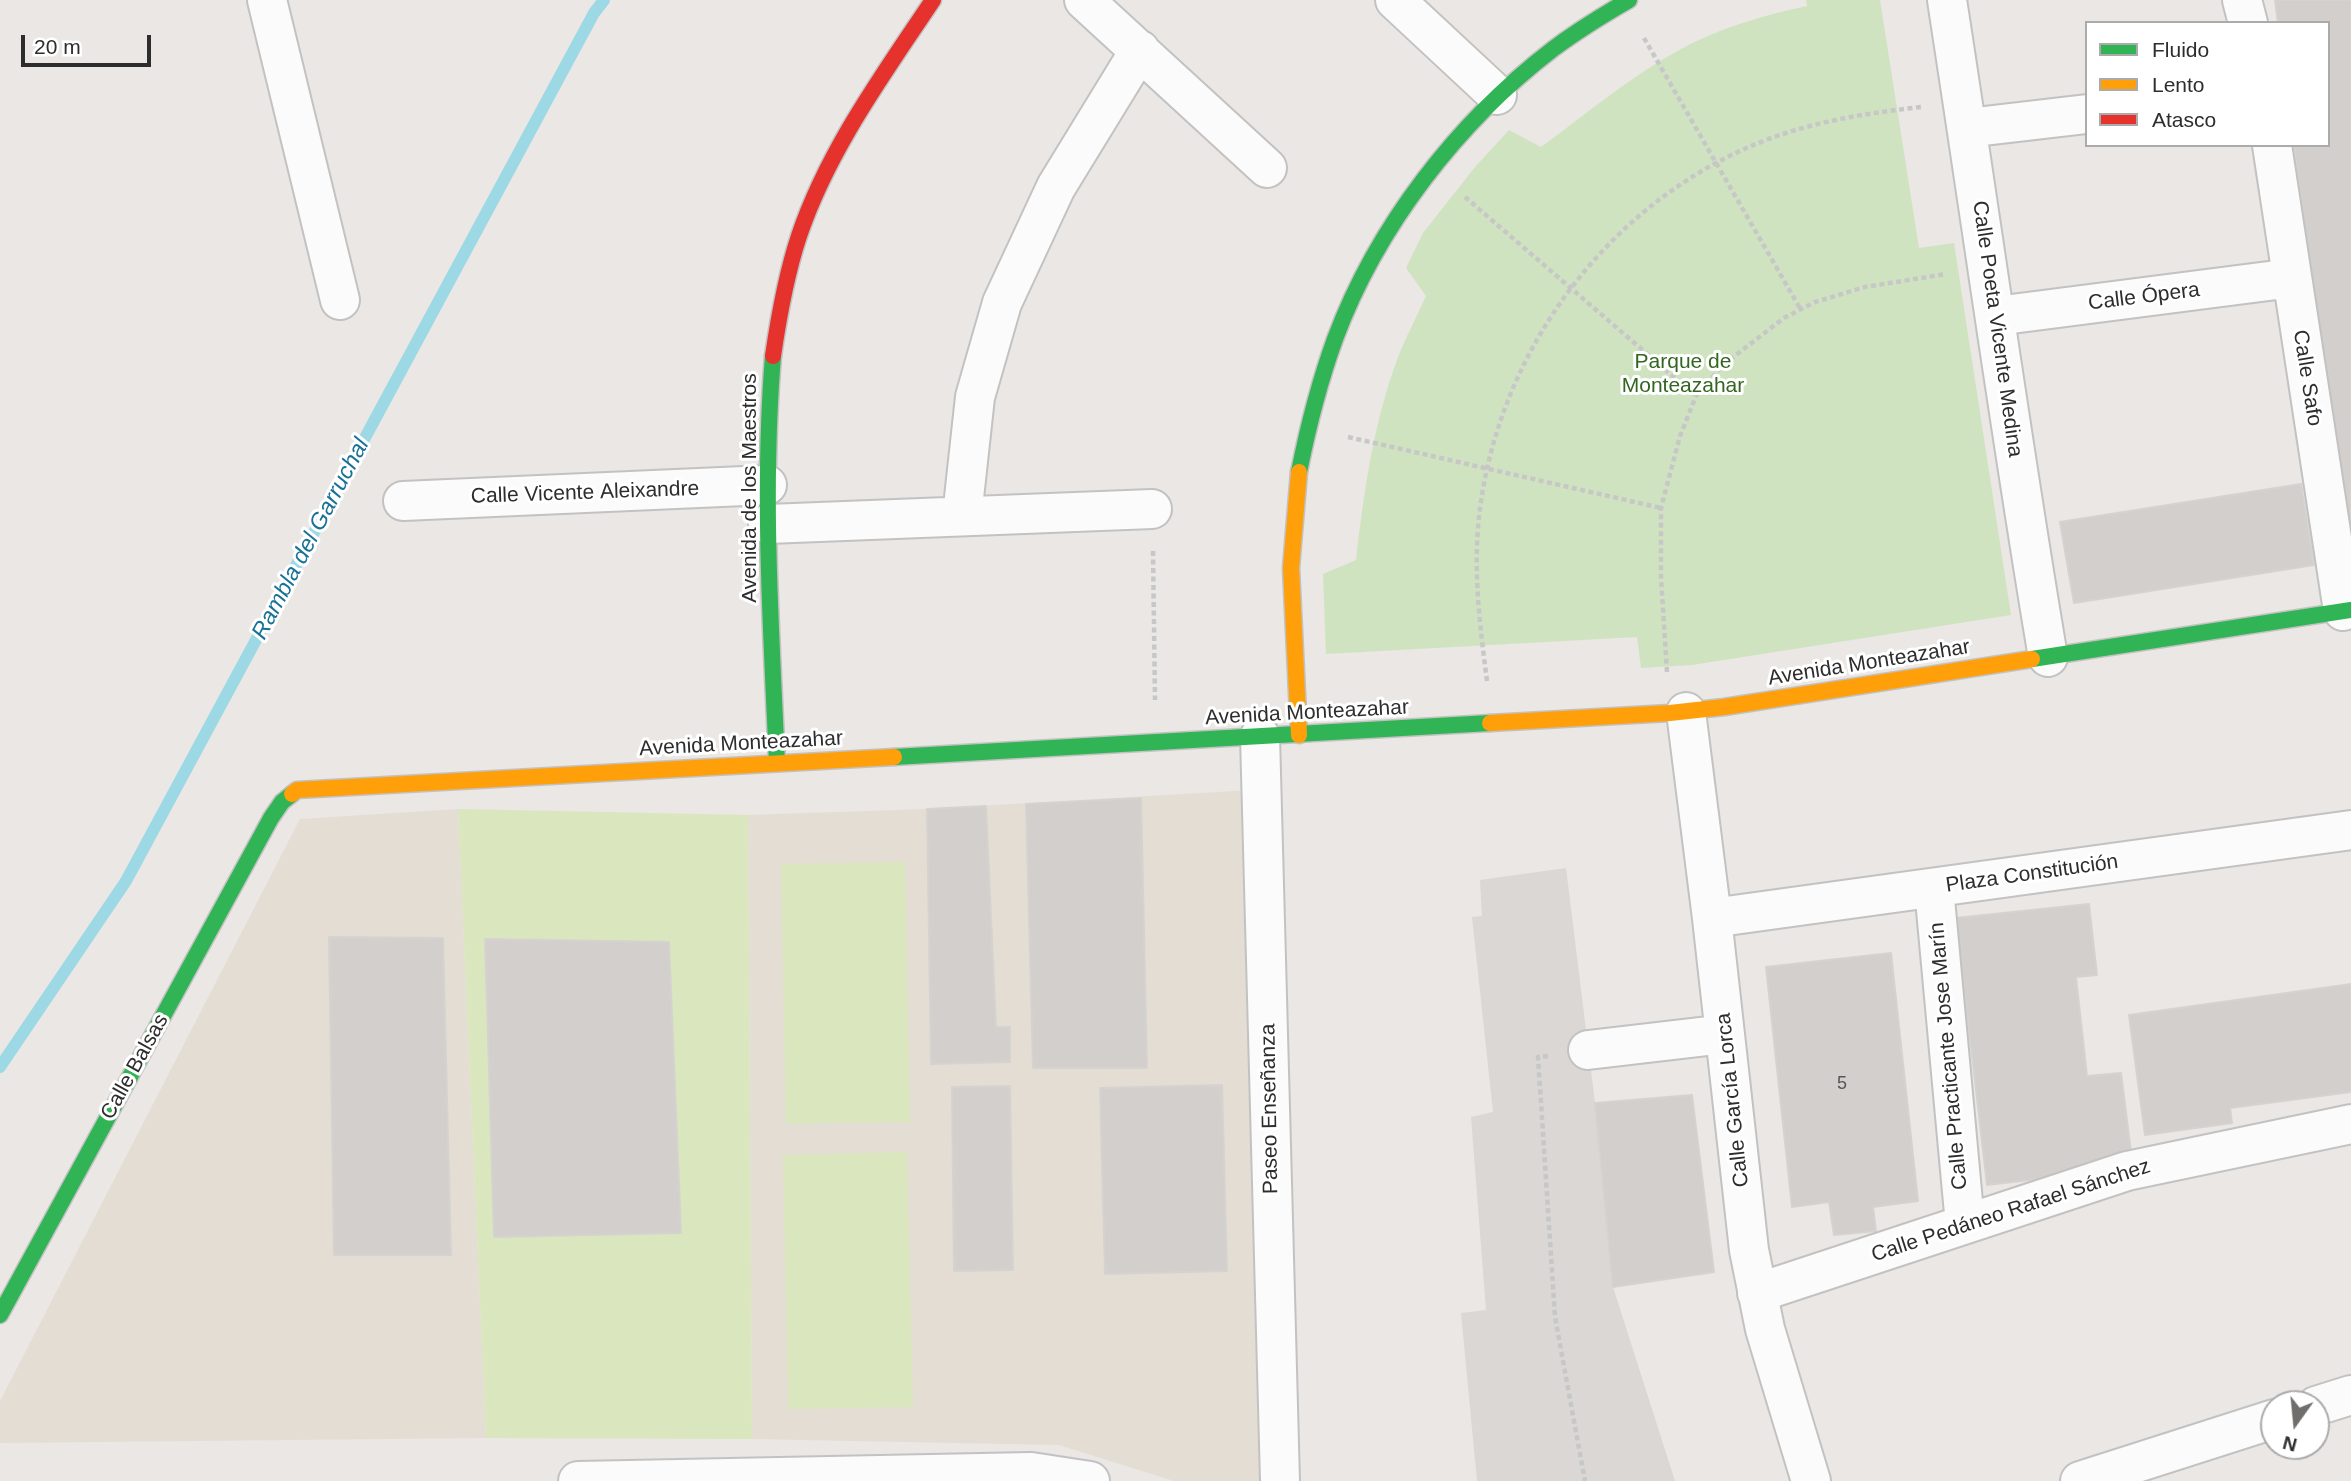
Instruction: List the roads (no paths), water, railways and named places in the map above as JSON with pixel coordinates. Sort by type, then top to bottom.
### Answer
[{"type":"street","points":[[267,0],[340,300]]},
{"type":"street","name":"Avenida de los Maestros","points":[[777,763],[767,485],[771,364],[776,322],[799,235],[818,189],[867,98],[933,0]]},
{"type":"street","points":[[1084,0],[1267,168]]},
{"type":"street","points":[[1395,0],[1497,95]]},
{"type":"street","name":"Calle Poeta Vicente Medina","points":[[1947,0],[1989,267],[2020,491],[2049,657]]},
{"type":"street","points":[[2242,0],[2247,21]]},
{"type":"street","points":[[1299,735],[1291,606],[1292,543],[1298,481],[1308,428],[1327,358],[1351,299],[1380,244],[1414,191],[1454,141],[1497,95],[1545,54],[1627,1]]},
{"type":"street","points":[[962,516],[975,397],[1002,303],[1056,187],[1140,50]]},
{"type":"street","points":[[1965,115],[2085,114]]},
{"type":"street","name":"Calle Safo","points":[[2272,147],[2347,610]]},
{"type":"street","name":"Calle Ópera","points":[[1996,316],[2292,278]]},
{"type":"street","name":"Calle Vicente Aleixandre","points":[[403,500],[767,485]]},
{"type":"street","points":[[768,524],[1152,509]]},
{"type":"street","name":"Avenida Monteazahar","points":[[271,818],[282,802],[297,790],[318,788],[1678,713],[2347,610]]},
{"type":"street","name":"Calle García Lorca","points":[[1678,713],[1713,918],[1749,1251],[1765,1329],[1811,1481]]},
{"type":"street","name":"Paseo Enseñanza","points":[[1261,736],[1280,1481]]},
{"type":"street","name":"Calle Balsas","points":[[0,1315],[271,818]]},
{"type":"street","name":"Plaza Constitución","points":[[1713,918],[2351,830]]},
{"type":"street","name":"Calle Practicante Jose Marín","points":[[1934,888],[1965,1224]]},
{"type":"street","points":[[1588,1049],[1725,1034]]},
{"type":"street","name":"Calle Pedáneo Rafael Sánchez","points":[[1757,1293],[2127,1171],[2351,1124]]},
{"type":"street","points":[[2330,1402],[2351,1395]]},
{"type":"street","points":[[2080,1481],[2260,1423]]},
{"type":"street","points":[[578,1481],[1031,1472],[1090,1481]]},
{"type":"waterway","name":"Rambla del Garruchal","points":[[0,1067],[126,881],[594,13],[604,0]]},
{"type":"park label","name":"Parque de Monteazahar","points":[[1683,374]]}]
